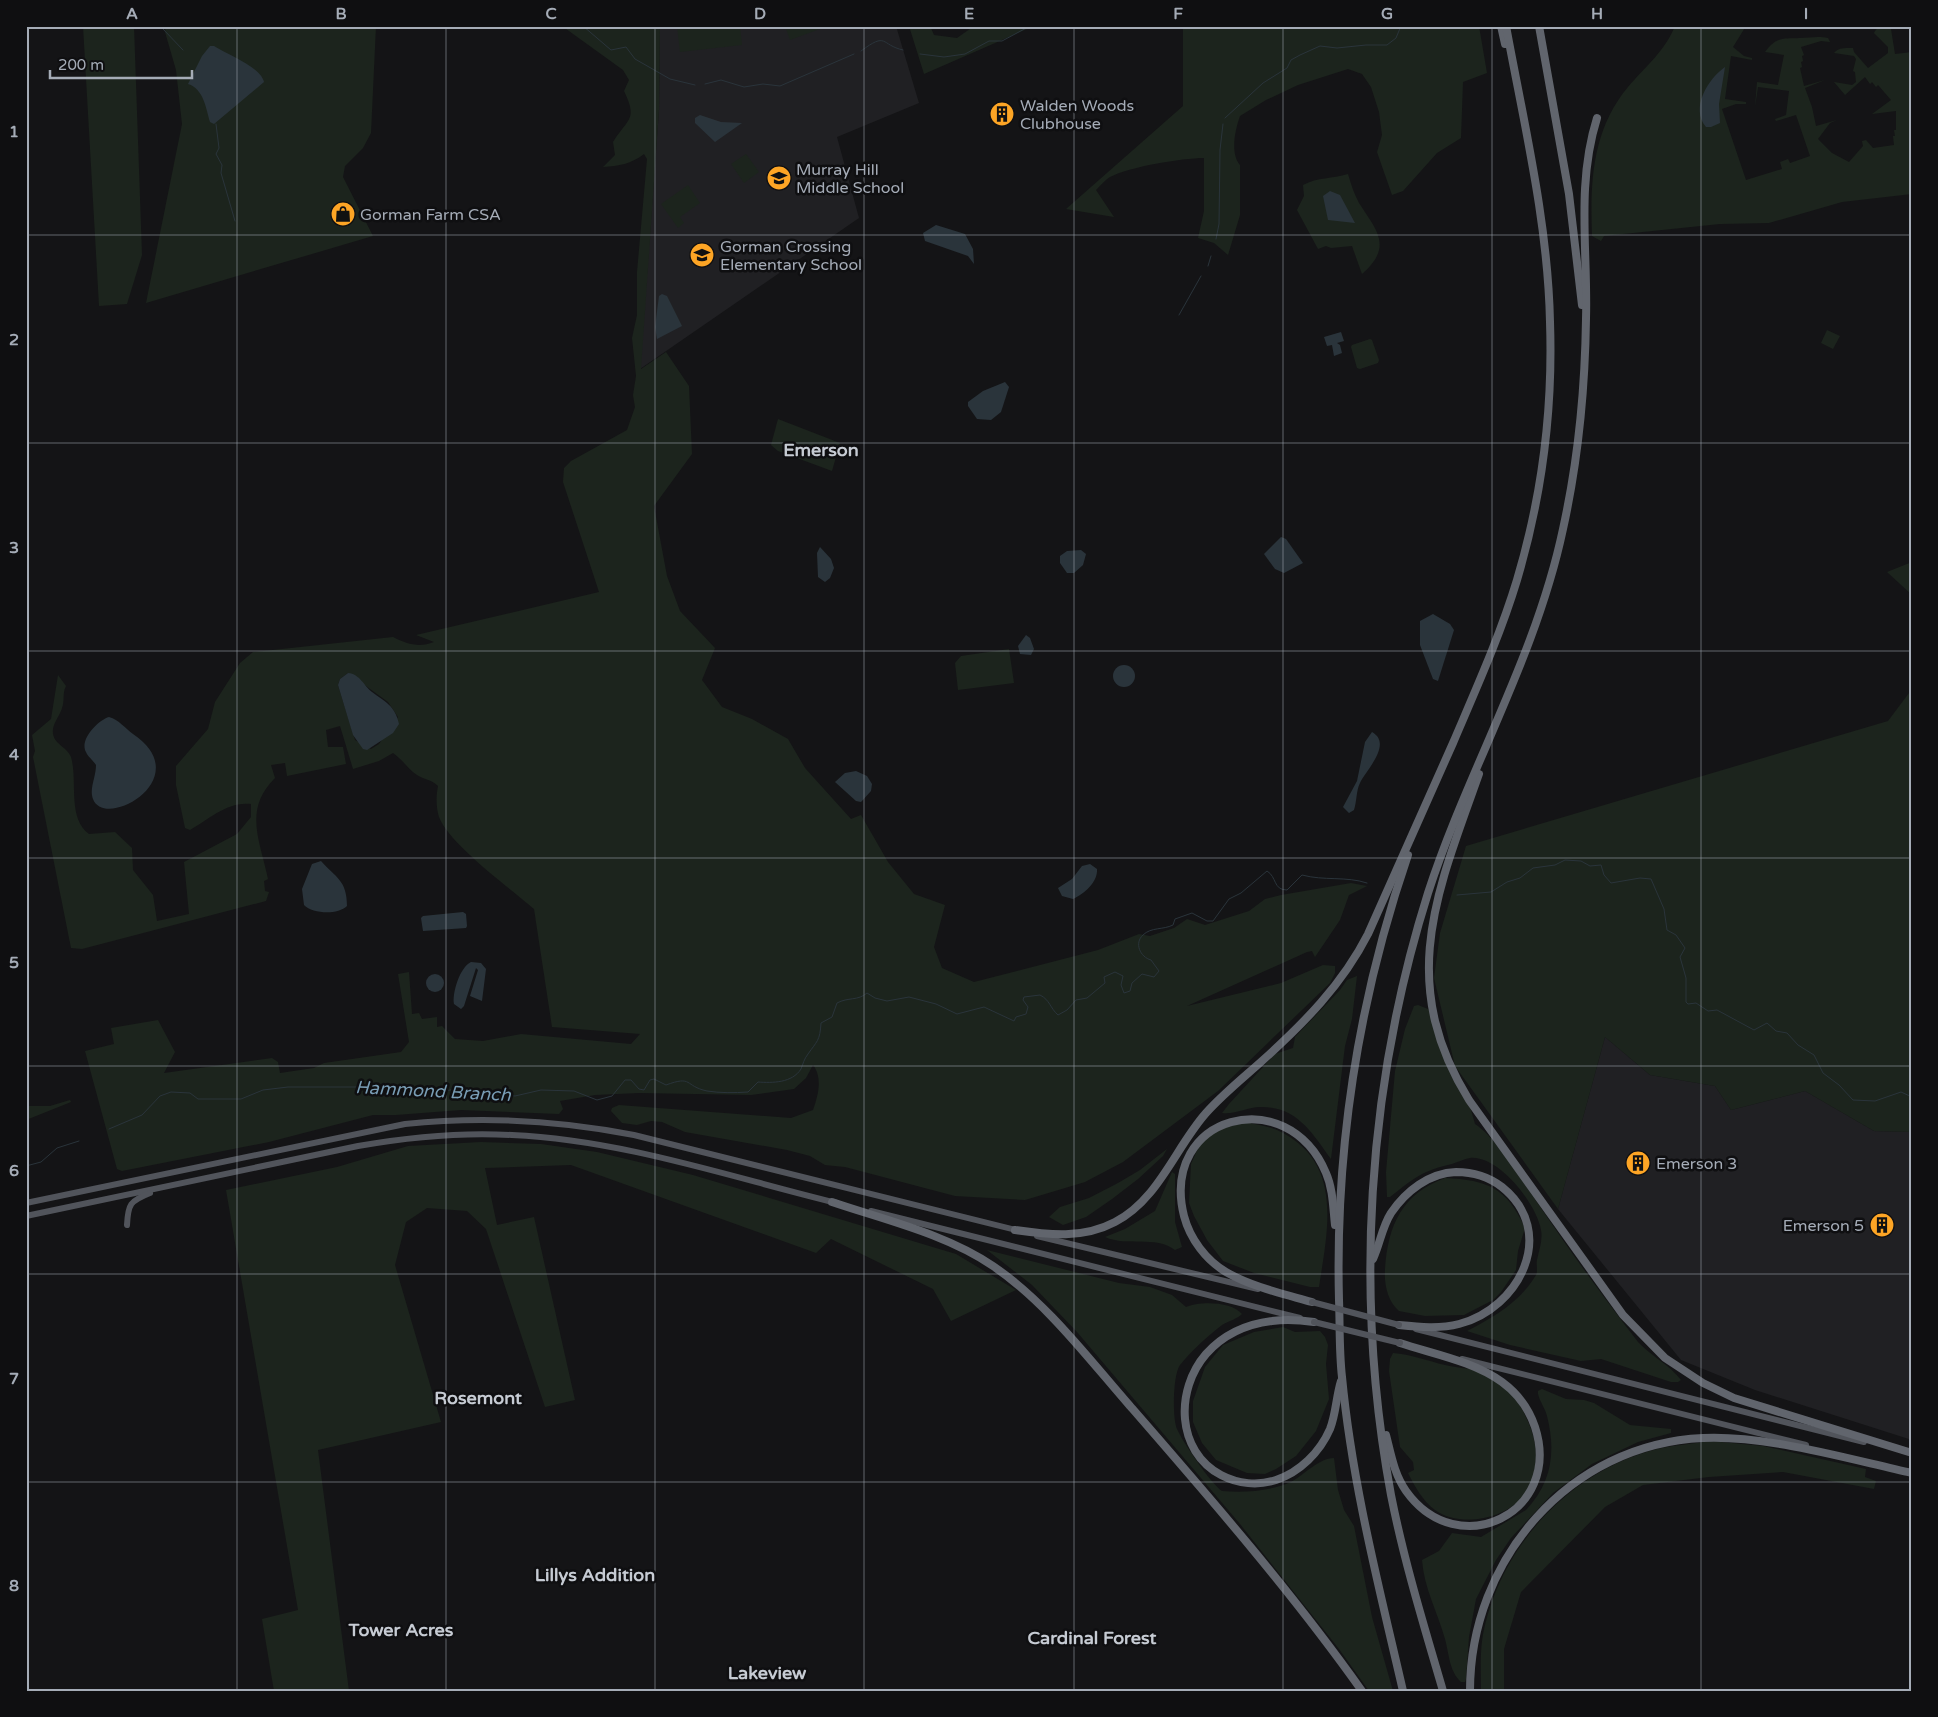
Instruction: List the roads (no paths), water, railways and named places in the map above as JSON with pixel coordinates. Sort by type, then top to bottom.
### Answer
[{"type":"highway","points":[[1501,26],[1518,89]]},
{"type":"highway","points":[[1015,1230],[1064,1235],[1091,1231],[1115,1222],[1141,1204],[1208,1111],[1297,1029],[1340,981],[1368,934],[1485,670],[1510,603],[1531,525],[1544,454],[1550,354],[1547,276],[1538,201],[1506,26]]},
{"type":"highway","points":[[1539,26],[1576,238],[1582,322],[1581,394]]},
{"type":"highway","points":[[1443,1691],[1402,1544],[1391,1495],[1377,1392],[1372,1338],[1370,1224],[1378,1128],[1391,1040],[1415,939],[1440,860],[1462,800],[1532,635],[1556,560],[1570,496],[1581,394],[1586,322],[1584,183],[1590,144],[1597,118]]},
{"type":"highway","points":[[1500,714],[1447,864],[1437,896],[1430,934],[1428,971],[1432,1006],[1442,1045],[1458,1081],[1506,1153],[1617,1308],[1642,1337],[1665,1358],[1703,1384],[1734,1398],[1912,1453]]},
{"type":"highway","points":[[1338,1271],[1342,1170],[1353,1073],[1362,1024],[1384,929],[1410,847],[1433,787]]},
{"type":"highway","points":[[1312,1302],[1232,1275],[1214,1264],[1197,1244],[1186,1222],[1181,1186],[1185,1164],[1200,1140],[1208,1133],[1228,1122],[1251,1118],[1276,1122],[1305,1142],[1320,1161],[1330,1186],[1338,1271],[1342,1377],[1360,1500],[1403,1691]]},
{"type":"highway","points":[[1372,1263],[1384,1226],[1398,1203],[1418,1185],[1437,1175],[1463,1172],[1486,1177],[1496,1182],[1514,1199],[1525,1219],[1529,1242],[1525,1265],[1515,1285],[1495,1306],[1482,1315],[1458,1324],[1431,1328],[1399,1325]]},
{"type":"highway","points":[[832,1202],[964,1250],[992,1266],[1025,1292],[1079,1349],[1206,1495],[1362,1691]]},
{"type":"highway","points":[[1314,1322],[1285,1319],[1251,1325],[1224,1338],[1206,1355],[1192,1377],[1184,1403],[1184,1419],[1191,1444],[1205,1464],[1216,1472],[1236,1481],[1258,1483],[1283,1478],[1306,1463],[1324,1441],[1335,1412],[1342,1377]]},
{"type":"highway","points":[[1377,1392],[1395,1470],[1407,1492],[1427,1512],[1438,1519],[1458,1526],[1481,1526],[1492,1523],[1513,1512],[1530,1493],[1539,1469],[1539,1444],[1528,1411],[1513,1392],[1484,1370],[1400,1343]]},
{"type":"highway","points":[[1470,1691],[1472,1656],[1480,1613],[1505,1558],[1520,1536],[1549,1504],[1578,1481],[1606,1464],[1625,1455],[1661,1444],[1702,1438],[1728,1438],[1773,1443],[1912,1472]]},
{"type":"main road","points":[[26,1203],[396,1125],[457,1119],[512,1119],[578,1124],[634,1135],[1312,1302],[1912,1453]]},
{"type":"main road","points":[[26,1216],[380,1142],[458,1134],[512,1134],[578,1141],[624,1150],[1912,1472]]},
{"type":"main road","points":[[127,1225],[128,1212],[132,1203],[163,1187]]},
{"type":"waterway","points":[[583,26],[611,50],[626,47],[635,59],[670,79],[695,85]]},
{"type":"waterway","points":[[920,54],[944,57],[965,54],[989,41],[1002,41],[1030,26]]},
{"type":"waterway","points":[[1225,118],[1263,83],[1287,68],[1291,60],[1300,55],[1320,46],[1337,48],[1387,45],[1396,38],[1401,26]]},
{"type":"waterway","points":[[163,29],[183,50]]},
{"type":"waterway","points":[[861,51],[880,41],[903,50]]},
{"type":"waterway","points":[[705,84],[721,80],[744,87],[763,84],[780,86],[854,54]]},
{"type":"waterway","points":[[216,124],[219,148],[216,154],[222,165],[221,173],[235,221]]},
{"type":"waterway","points":[[1216,239],[1219,224],[1220,150],[1223,124]]},
{"type":"waterway","points":[[1208,266],[1211,256]]},
{"type":"waterway","points":[[1179,315],[1201,276]]},
{"type":"waterway","name":"Hammond Branch","points":[[1457,895],[1491,892],[1507,882],[1520,878],[1533,868],[1555,865],[1565,860],[1581,861],[1590,866],[1601,865],[1604,875],[1611,883],[1640,878],[1651,879],[1664,909],[1667,930],[1676,935],[1685,948],[1680,957],[1686,978],[1686,1002],[1688,1004],[1696,1003],[1708,1011],[1717,1010],[1754,1030],[1767,1023],[1776,1031],[1787,1033],[1798,1045],[1814,1055],[1823,1073],[1839,1085],[1853,1100],[1875,1101],[1901,1092],[1912,1097]]},
{"type":"waterway","name":"Hammond Branch","points":[[109,1129],[142,1115],[160,1096],[171,1092],[190,1093],[198,1099],[241,1099],[263,1090],[288,1087],[390,1087],[438,1092],[457,1089],[515,1096],[541,1090],[574,1091],[597,1100],[612,1096],[625,1080],[631,1080],[639,1089],[644,1090],[650,1080],[654,1079],[666,1085],[685,1081],[707,1091],[727,1093],[748,1092],[758,1082],[787,1080],[797,1074],[818,1040],[821,1023],[832,1017],[837,1003],[841,1001],[860,997],[867,993],[875,998],[887,1001],[909,997],[936,1004],[957,1014],[984,1007],[1014,1021],[1016,1017],[1026,1014],[1028,1007],[1023,1000],[1024,997],[1040,995],[1046,999],[1058,1015],[1067,1010],[1076,1000],[1087,998],[1105,983],[1104,977],[1115,972],[1123,976],[1121,985],[1124,993],[1130,991],[1132,983],[1142,974],[1154,977],[1159,971],[1151,960],[1141,953],[1139,946],[1140,938],[1146,932],[1173,925],[1175,919],[1192,913],[1207,921],[1213,921],[1229,899],[1241,893],[1267,871],[1279,888],[1287,890],[1302,875],[1367,883]]},
{"type":"waterway","name":"Hammond Branch","points":[[26,1166],[41,1162],[57,1148],[79,1141]]},
{"type":"place","name":"Walden Woods Clubhouse","points":[[1002,114]]},
{"type":"place","name":"Murray Hill Middle School","points":[[779,178]]},
{"type":"place","name":"Gorman Farm CSA","points":[[343,214]]},
{"type":"place","name":"Gorman Crossing Elementary School","points":[[702,255]]},
{"type":"place","name":"Emerson 3","points":[[1638,1163]]},
{"type":"place","name":"Emerson 5","points":[[1882,1225]]},
{"type":"district","name":"Emerson","points":[[821,450]]},
{"type":"district","name":"Rosemont","points":[[478,1398]]},
{"type":"district","name":"Lillys Addition","points":[[595,1575]]},
{"type":"district","name":"Tower Acres","points":[[401,1630]]},
{"type":"district","name":"Cardinal Forest","points":[[1092,1638]]},
{"type":"district","name":"Lakeview","points":[[767,1673]]}]
